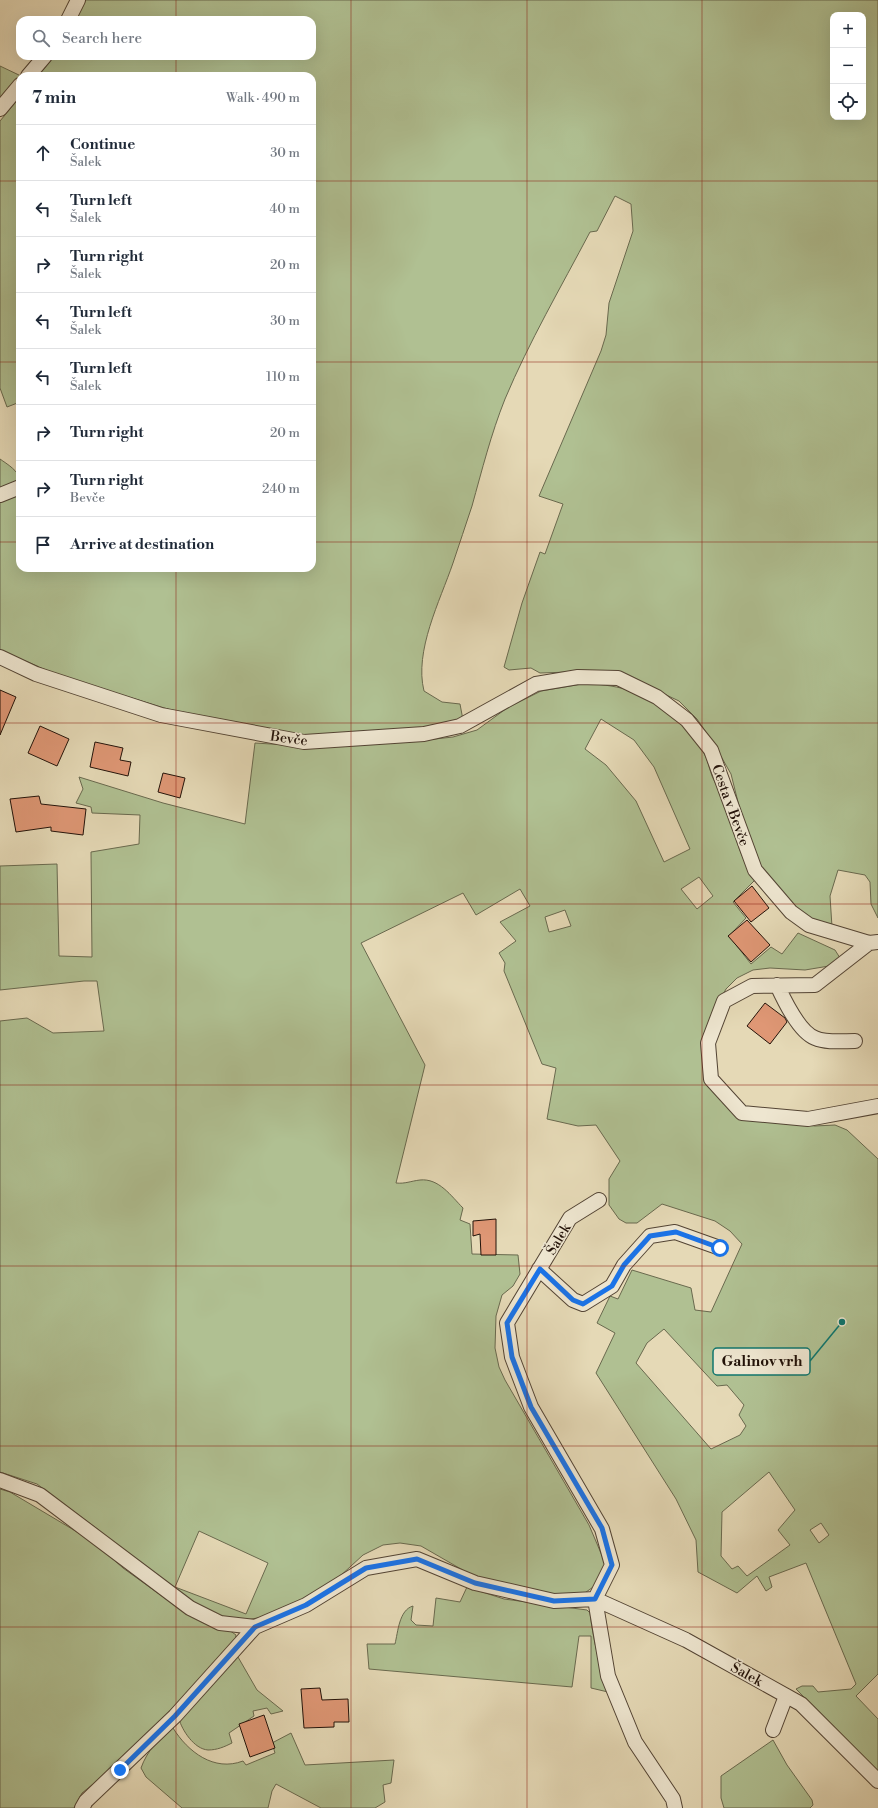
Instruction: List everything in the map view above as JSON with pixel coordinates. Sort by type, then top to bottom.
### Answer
[{"type":"street","points":[[70,16],[78,0]]},
{"type":"street","points":[[31,72],[42,60]]},
{"type":"street","points":[[0,109],[16,90]]},
{"type":"street","points":[[0,495],[16,489]]},
{"type":"street","name":"Bevče","points":[[0,657],[36,674],[161,715],[304,742],[424,734],[460,726],[536,684],[578,677]]},
{"type":"street","name":"Cesta v Bevče","points":[[578,677],[618,678],[657,697],[687,720],[711,750],[755,870],[791,912],[809,925],[874,942]]},
{"type":"street","points":[[874,942],[815,985],[752,986],[724,1001],[708,1043],[711,1079],[742,1113],[808,1119],[878,1106]]},
{"type":"street","points":[[777,985],[789,1010],[803,1028],[814,1038],[835,1041],[855,1040]]},
{"type":"street","name":"Šalek","points":[[599,1200],[570,1218],[507,1323],[512,1357],[531,1407],[602,1528],[612,1565],[595,1599],[686,1640],[801,1704],[878,1780]]},
{"type":"street","name":"Šalek","points":[[540,1269],[573,1300],[583,1304],[612,1286],[624,1265],[650,1236],[676,1232],[720,1248]]},
{"type":"street","points":[[0,1480],[40,1495],[190,1608],[220,1623],[255,1627]]},
{"type":"street","points":[[82,1808],[86,1801],[175,1716],[255,1627],[306,1605],[366,1568],[417,1559],[475,1583],[554,1601],[595,1599],[608,1676],[635,1742],[672,1799],[675,1808]]},
{"type":"street","points":[[773,1730],[786,1696]]},
{"type":"green space","points":[[85,0],[878,0],[878,918],[871,904],[870,882],[865,875],[838,870],[830,896],[832,927],[810,919],[785,899],[758,865],[747,838],[731,774],[714,744],[697,719],[679,701],[641,683],[569,672],[540,673],[531,668],[509,670],[504,667],[522,603],[540,552],[545,554],[563,504],[539,496],[601,351],[606,335],[609,303],[633,231],[631,204],[615,196],[597,231],[590,232],[535,336],[505,399],[491,439],[470,513],[435,610],[425,643],[422,659],[424,691],[442,702],[460,704],[463,720],[441,726],[308,736],[171,710],[60,676],[0,650],[0,501],[16,493],[16,572],[316,572],[316,72],[41,72],[51,60],[316,60],[316,16],[77,16]]},
{"type":"green space","points":[[0,66],[16,74],[16,82],[0,102]]},
{"type":"green space","points":[[16,102],[16,404],[7,407],[0,388],[0,121]]},
{"type":"green space","points":[[0,459],[15,471],[16,482],[0,488]]},
{"type":"green space","points":[[588,683],[617,687],[644,697],[664,709],[683,725],[698,743],[705,756],[712,776],[726,805],[741,853],[756,879],[733,902],[746,918],[729,936],[751,964],[771,947],[782,954],[798,933],[835,950],[840,958],[835,965],[805,970],[770,968],[753,970],[737,978],[726,989],[710,1018],[717,1075],[746,1108],[783,1123],[815,1126],[835,1125],[847,1130],[878,1159],[878,1674],[856,1696],[878,1719],[878,1772],[796,1689],[802,1686],[813,1686],[818,1692],[851,1689],[856,1684],[806,1563],[769,1577],[772,1587],[766,1591],[757,1576],[737,1593],[698,1572],[696,1540],[676,1499],[596,1373],[615,1333],[597,1323],[610,1296],[618,1299],[632,1270],[691,1288],[695,1310],[711,1312],[742,1244],[730,1231],[715,1221],[662,1204],[637,1223],[626,1223],[619,1219],[609,1205],[609,1179],[620,1161],[596,1125],[578,1126],[547,1119],[556,1068],[542,1064],[504,971],[505,963],[499,953],[516,941],[500,922],[530,906],[520,889],[476,915],[463,893],[361,943],[425,1065],[396,1183],[427,1180],[439,1185],[449,1193],[463,1208],[460,1220],[470,1224],[472,1254],[518,1255],[520,1274],[513,1286],[502,1295],[496,1316],[495,1348],[499,1367],[505,1380],[589,1525],[606,1565],[596,1585],[579,1597],[556,1596],[480,1580],[421,1546],[400,1543],[383,1545],[363,1555],[338,1578],[305,1600],[263,1617],[246,1620],[231,1618],[212,1614],[188,1602],[129,1558],[100,1531],[37,1484],[0,1472],[0,1021],[27,1018],[53,1033],[104,1031],[97,981],[84,981],[0,990],[0,866],[57,864],[59,956],[92,957],[91,852],[139,844],[140,815],[92,813],[91,807],[76,803],[83,789],[79,777],[163,803],[245,824],[255,743],[303,746],[426,740],[453,737],[477,730],[507,708],[541,691]],"holes":[[[601,719],[634,740],[654,767],[690,849],[664,862],[636,801],[606,765],[585,749]],[[699,877],[713,896],[697,909],[681,889]],[[565,910],[571,926],[549,932],[545,917]],[[664,1329],[717,1386],[727,1385],[744,1405],[739,1415],[746,1426],[740,1435],[711,1449],[636,1363],[647,1343]],[[769,1472],[795,1510],[778,1530],[790,1545],[747,1576],[738,1566],[732,1569],[721,1556],[722,1512]],[[821,1523],[829,1535],[819,1543],[810,1530]],[[199,1531],[268,1563],[246,1614],[175,1587]]]},
{"type":"green space","points":[[0,1489],[10,1492],[94,1542],[123,1568],[180,1609],[204,1623],[229,1630],[236,1635],[235,1641],[128,1756],[82,1793],[74,1808],[0,1808]]},
{"type":"green space","points":[[467,1587],[504,1599],[587,1610],[590,1613],[597,1653],[608,1692],[591,1688],[591,1636],[579,1636],[572,1687],[369,1669],[367,1644],[395,1644],[400,1622],[408,1608],[413,1606],[411,1620],[416,1625],[433,1626],[436,1598],[460,1602]]},
{"type":"green space","points":[[238,1657],[257,1690],[283,1711],[271,1714],[267,1708],[253,1711],[254,1716],[229,1733],[232,1743],[214,1749],[203,1749],[193,1743],[189,1738],[179,1719],[223,1670]]},
{"type":"green space","points":[[173,1728],[186,1745],[194,1752],[212,1762],[222,1764],[232,1764],[243,1761],[246,1765],[275,1753],[272,1743],[291,1733],[305,1765],[394,1760],[391,1783],[383,1785],[385,1802],[375,1808],[321,1808],[276,1784],[272,1791],[268,1808],[182,1808],[146,1777],[141,1768],[154,1745]]},
{"type":"green space","points":[[773,1740],[787,1765],[812,1800],[813,1805],[810,1808],[724,1808],[721,1798],[721,1776]]},
{"type":"building","points":[[0,690],[16,697],[0,735]]},
{"type":"building","points":[[40,726],[69,739],[57,766],[28,753]]},
{"type":"building","points":[[95,742],[123,748],[120,760],[131,762],[128,776],[90,767]]},
{"type":"building","points":[[163,773],[185,778],[180,798],[158,792]]},
{"type":"building","points":[[39,796],[41,804],[86,809],[83,835],[51,831],[51,827],[16,832],[10,799]]},
{"type":"building","points":[[752,886],[769,908],[751,922],[734,901]]},
{"type":"building","points":[[747,920],[770,945],[751,962],[728,936]]},
{"type":"building","points":[[765,1003],[785,1018],[787,1022],[770,1044],[747,1026]]},
{"type":"building","points":[[496,1219],[496,1255],[481,1255],[480,1234],[473,1236],[473,1221]]},
{"type":"building","points":[[320,1688],[322,1700],[348,1699],[349,1722],[334,1722],[334,1727],[304,1728],[301,1689]]},
{"type":"building","points":[[264,1715],[275,1748],[250,1757],[239,1724]]},
{"type":"place","name":"Galinov vrh","points":[[842,1322]]},
{"type":"route","points":[[120,1770],[175,1716],[255,1627],[306,1605],[366,1568],[417,1559],[475,1583],[554,1601],[595,1599],[612,1565],[602,1528],[531,1407],[512,1357],[507,1323],[540,1269],[573,1300],[583,1304],[612,1286],[624,1265],[650,1236],[676,1232],[720,1248]]}]
